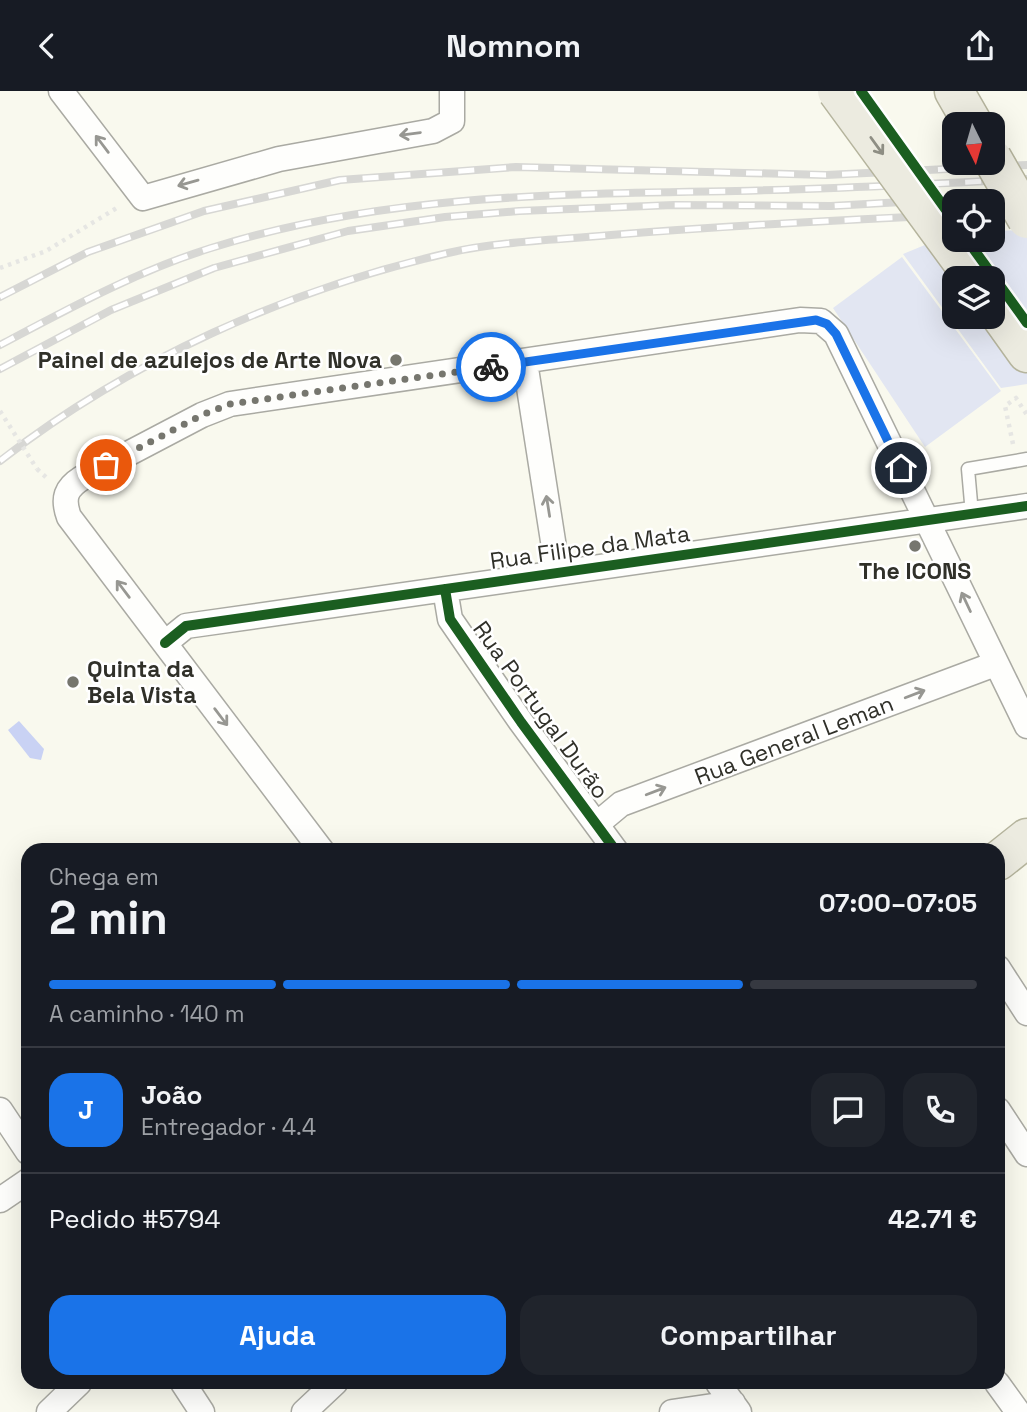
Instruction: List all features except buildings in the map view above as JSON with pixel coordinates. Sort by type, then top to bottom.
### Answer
[{"type":"main road","points":[[837,91],[965,266]]},
{"type":"main road","points":[[954,91],[966,112]]},
{"type":"main road","points":[[1002,175],[1027,219]]},
{"type":"main road","points":[[1005,322],[1027,353]]},
{"type":"main road","points":[[1005,855],[1027,838]]},
{"type":"street","points":[[61,91],[131,202],[279,159],[433,131],[452,121],[452,94]]},
{"type":"street","points":[[316,843],[69,517],[66,494],[82,478],[202,415],[230,404],[800,320],[821,321],[836,334],[1027,726]]},
{"type":"street","points":[[525,362],[558,573]]},
{"type":"street","name":"Rua Filipe da Mata","points":[[165,643],[186,626],[1027,506]]},
{"type":"street","name":"Rua Portugal Durão","points":[[445,589],[450,619],[610,843]]},
{"type":"street","name":"Rua General Leman","points":[[597,824],[621,804],[995,664]]},
{"type":"street","points":[[1005,867],[1027,852]]},
{"type":"street","points":[[1005,982],[1014,1000]]},
{"type":"street","points":[[0,1111],[21,1142]]},
{"type":"street","points":[[1005,1121],[1027,1154]]},
{"type":"street","points":[[0,1200],[21,1186]]},
{"type":"street","points":[[49,1412],[73,1389]]},
{"type":"street","points":[[187,1389],[202,1412]]},
{"type":"street","points":[[304,1412],[329,1389]]},
{"type":"street","points":[[722,1389],[736,1408]]},
{"type":"street","points":[[1002,1389],[1018,1412]]},
{"type":"street","points":[[672,1412],[736,1408]]},
{"type":"lane","points":[[972,514],[968,469],[1022,460]]},
{"type":"path","points":[[0,268],[46,251],[131,202]]},
{"type":"path","points":[[1022,460],[1005,406],[1016,398],[1027,415]]},
{"type":"path","points":[[0,411],[37,469]]},
{"type":"shaded area","points":[[1027,230],[1027,384],[1001,388],[958,329],[1005,329],[1005,266],[942,266],[942,307],[903,254],[942,238],[942,252],[1005,252],[1005,231]]},
{"type":"shaded area","points":[[902,257],[942,311],[942,329],[955,329],[1001,391],[925,447],[833,308]]},
{"type":"water","points":[[19,721],[44,749],[41,760],[30,758],[8,730]]},
{"type":"railway","points":[[0,297],[88,252],[204,211],[340,180],[516,167],[826,175],[1027,165]]},
{"type":"railway","points":[[0,345],[103,292],[183,257],[276,230],[341,217],[471,200],[537,196],[809,189],[1027,179]]},
{"type":"railway","points":[[0,369],[111,310],[214,268],[348,231],[445,217],[519,211],[674,205],[831,206],[1027,195]]},
{"type":"railway","points":[[1005,212],[1027,211]]},
{"type":"railway","points":[[0,461],[102,391],[212,333],[270,308],[388,268],[468,249],[529,241],[942,216]]},
{"type":"cycle path","points":[[861,91],[942,204]]},
{"type":"cycle path","points":[[976,252],[1027,323]]},
{"type":"cycle path","points":[[165,643],[186,626],[1027,506]]},
{"type":"cycle path","points":[[445,589],[450,619],[521,722],[610,843]]},
{"type":"way so far","points":[[106,465],[216,408],[230,404],[491,367]]},
{"type":"place","name":"Painel de azulejos de Arte Nova","points":[[396,360]]},
{"type":"place","name":"The ICONS","points":[[915,546]]},
{"type":"place","name":"Quinta da Bela Vista","points":[[73,682]]},
{"type":"route","points":[[491,367],[800,320],[821,321],[836,334],[901,468]]}]
